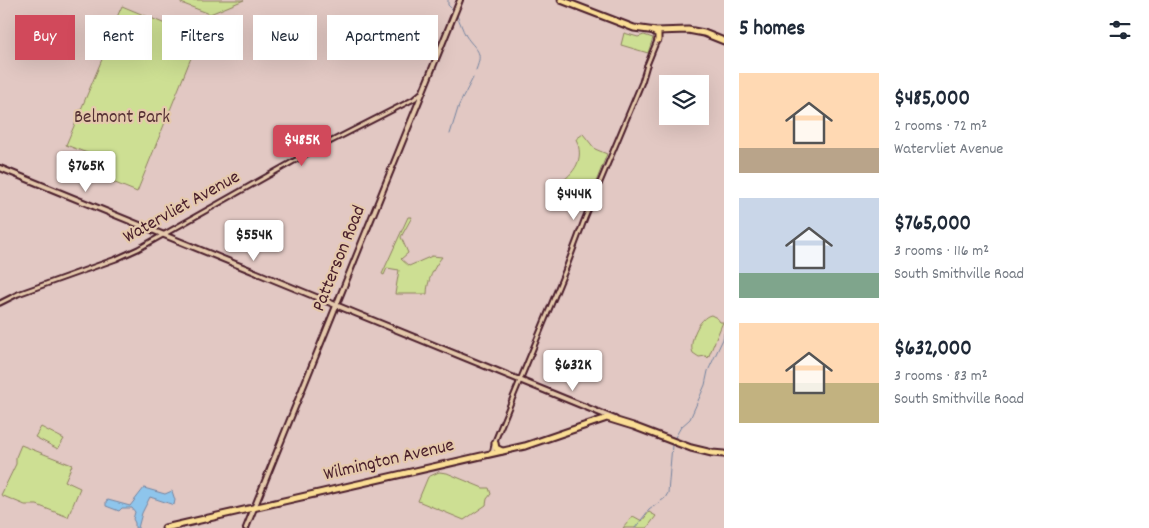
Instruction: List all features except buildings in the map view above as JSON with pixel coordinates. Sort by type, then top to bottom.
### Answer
[{"type":"main road","name":"Patterson Road","points":[[246,528],[460,0]]},
{"type":"main road","points":[[561,0],[627,26],[657,33],[658,40]]},
{"type":"main road","points":[[568,0],[641,27],[662,30],[688,30],[724,39]]},
{"type":"main road","points":[[652,31],[691,27],[708,31],[724,39]]},
{"type":"main road","points":[[0,168],[599,413],[691,448],[724,454]]},
{"type":"main road","points":[[597,421],[599,413]]},
{"type":"main road","name":"Wilmington Avenue","points":[[165,528],[492,454],[540,442],[607,418],[617,420]]},
{"type":"main road","points":[[494,443],[497,449],[502,451]]},
{"type":"main road","points":[[481,456],[489,461]]},
{"type":"street","points":[[492,454],[494,443],[662,30]]},
{"type":"street","name":"Watervliet Avenue","points":[[0,303],[10,297],[39,286],[116,260],[310,152],[414,99],[423,91]]},
{"type":"green space","points":[[182,0],[244,0],[210,14],[181,3]]},
{"type":"green space","name":"Belmont Park","points":[[122,6],[144,15],[118,15]]},
{"type":"green space","name":"Belmont Park","points":[[152,18],[162,23],[162,60],[190,60],[137,192],[103,178],[103,159],[66,145],[102,60],[152,60]]},
{"type":"green space","points":[[624,33],[638,37],[644,35],[653,38],[648,53],[621,45]]},
{"type":"green space","points":[[583,134],[595,149],[607,154],[590,197],[558,184],[577,165],[579,146],[576,139]]},
{"type":"green space","points":[[408,217],[412,217],[401,237],[408,253],[401,259],[409,266],[432,256],[442,257],[432,274],[427,294],[395,294],[399,270],[387,268],[384,275],[382,274]]},
{"type":"green space","points":[[711,315],[720,322],[723,322],[708,358],[706,356],[699,357],[693,353],[693,337],[702,320]]},
{"type":"green space","points":[[41,427],[64,439],[58,449],[35,437]]},
{"type":"green space","points":[[21,445],[72,465],[65,481],[80,488],[68,517],[37,505],[25,505],[1,495],[16,464],[16,457]]},
{"type":"green space","points":[[439,472],[447,473],[483,488],[489,488],[491,494],[487,499],[486,505],[464,520],[418,501],[428,477]]},
{"type":"green space","points":[[649,512],[656,516],[647,528],[623,528],[633,516],[642,521]]},
{"type":"water","points":[[144,488],[165,494],[172,491],[175,500],[174,505],[150,497],[142,513],[138,528],[135,528],[133,519],[135,512],[132,508],[122,508],[119,511],[106,506],[106,501],[108,500],[130,506]]},
{"type":"waterway","points":[[448,0],[448,5],[454,11]]},
{"type":"waterway","points":[[456,14],[466,36],[478,51],[479,58],[476,70]]},
{"type":"waterway","points":[[450,134],[459,105],[473,78]]},
{"type":"waterway","points":[[674,439],[681,427],[690,419],[724,333]]},
{"type":"waterway","points":[[635,528],[649,510],[665,498],[668,493],[672,445]]}]
